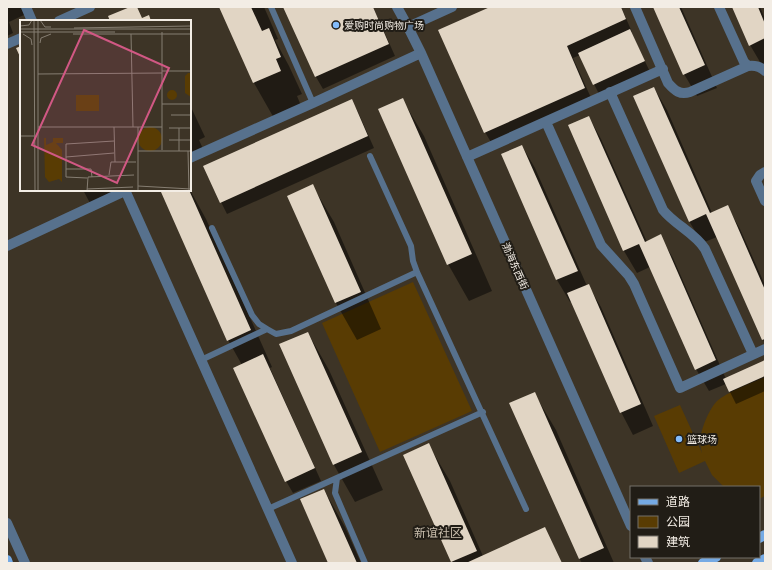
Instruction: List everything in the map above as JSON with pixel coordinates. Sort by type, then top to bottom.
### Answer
[{"type":"main road","points":[[703,563],[714,558]]},
{"type":"main road","points":[[757,563],[765,560]]},
{"type":"street","points":[[26,7],[32,20]]},
{"type":"street","points":[[61,20],[90,7]]},
{"type":"street","name":"渤海东西街","points":[[397,7],[421,53],[630,524]]},
{"type":"street","points":[[408,27],[452,7]]},
{"type":"street","points":[[635,7],[663,68],[668,83],[678,93],[684,94],[690,92],[748,66],[754,65],[765,71]]},
{"type":"street","points":[[719,7],[744,62],[748,66]]},
{"type":"street","points":[[7,44],[20,38]]},
{"type":"street","points":[[191,158],[421,53]]},
{"type":"street","points":[[466,157],[663,68]]},
{"type":"street","points":[[610,92],[663,210],[670,218],[700,240],[753,354]]},
{"type":"street","points":[[546,122],[600,246],[629,276],[634,284],[680,388],[765,349]]},
{"type":"street","points":[[765,172],[760,175],[756,181],[765,201]]},
{"type":"street","points":[[7,246],[124,191]]},
{"type":"street","points":[[126,191],[292,563]]},
{"type":"street","points":[[7,523],[25,563]]},
{"type":"lane","points":[[271,7],[313,103]]},
{"type":"lane","points":[[370,156],[410,246],[417,272],[483,412],[526,509]]},
{"type":"lane","points":[[212,228],[252,315],[259,324],[276,334],[292,332],[417,272]]},
{"type":"lane","points":[[202,360],[267,329]]},
{"type":"lane","points":[[268,509],[483,412]]},
{"type":"lane","points":[[337,478],[335,493],[365,563]]},
{"type":"green space","points":[[413,282],[472,411],[380,452],[322,323]]},
{"type":"green space","points":[[765,377],[765,496],[760,498],[760,486],[723,486],[712,475],[705,461],[679,473],[654,416],[680,405],[702,453],[700,441],[708,414],[717,401],[740,388]]},
{"type":"building","points":[[130,7],[137,7],[142,18],[149,15],[151,20],[110,20],[108,16]]},
{"type":"building","points":[[219,7],[251,7],[262,31],[269,28],[281,57],[276,59],[281,71],[253,83]]},
{"type":"building","name":"爱购时尚购物广场","points":[[283,7],[373,7],[389,44],[315,77]]},
{"type":"building","points":[[490,7],[621,7],[626,19],[567,46],[585,88],[484,133],[438,30]]},
{"type":"building","points":[[653,7],[679,7],[705,65],[683,75]]},
{"type":"building","points":[[732,7],[758,7],[765,24],[765,38],[749,46]]},
{"type":"building","points":[[630,29],[645,61],[593,85],[578,53]]},
{"type":"building","points":[[20,46],[20,57],[16,48]]},
{"type":"building","points":[[654,87],[710,213],[728,205],[765,290],[765,339],[762,340],[706,214],[689,222],[633,96]]},
{"type":"building","points":[[403,98],[472,254],[447,265],[378,109]]},
{"type":"building","points":[[352,99],[368,136],[220,203],[203,166]]},
{"type":"building","points":[[589,116],[645,242],[661,234],[716,360],[695,370],[639,244],[623,251],[568,125]]},
{"type":"building","points":[[522,145],[578,271],[556,280],[501,154]]},
{"type":"building","points":[[313,184],[361,292],[335,303],[287,196]]},
{"type":"building","points":[[189,191],[251,330],[227,341],[161,192]]},
{"type":"building","points":[[589,284],[641,404],[620,413],[567,293]]},
{"type":"building","points":[[308,332],[362,452],[333,465],[279,344]]},
{"type":"building","points":[[263,354],[315,468],[285,482],[233,368]]},
{"type":"building","points":[[765,360],[765,376],[729,392],[723,379]]},
{"type":"building","points":[[535,392],[604,548],[579,559],[509,403]]},
{"type":"building","points":[[429,443],[477,551],[451,562],[403,455]]},
{"type":"building","points":[[324,489],[357,563],[328,563],[300,499]]},
{"type":"building","points":[[545,527],[562,563],[466,563]]},
{"type":"place","name":"爱购时尚购物广场","points":[[336,25]]},
{"type":"place","name":"篮球场","points":[[679,439]]},
{"type":"district","name":"新谊社区","points":[[438,532]]}]
